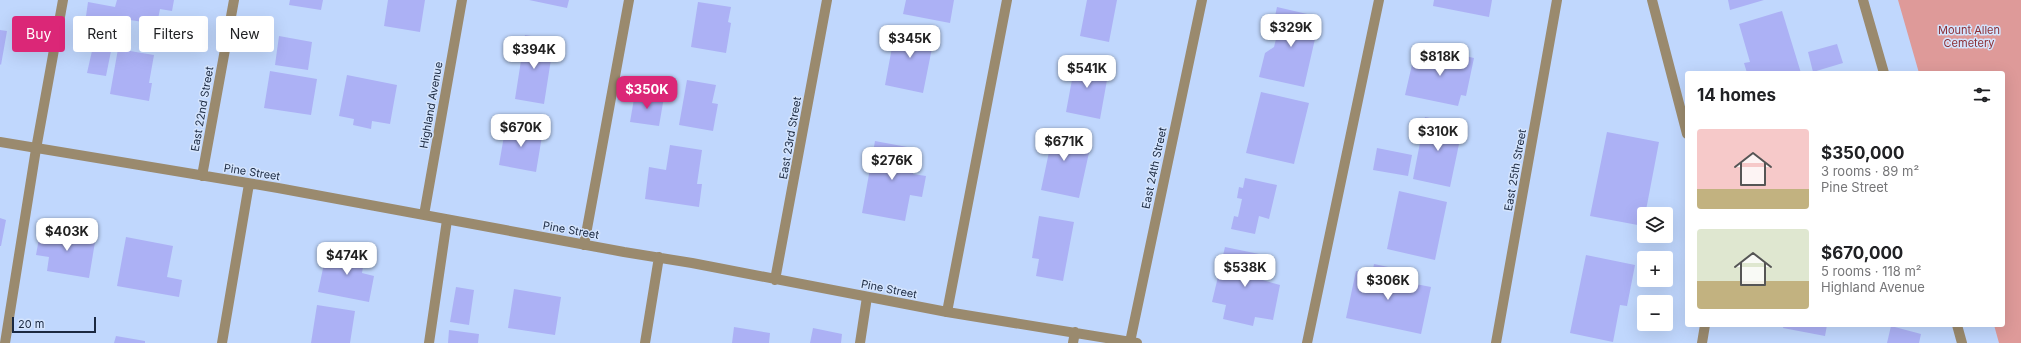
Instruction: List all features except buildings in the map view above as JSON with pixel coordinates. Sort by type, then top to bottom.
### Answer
[{"type":"street","points":[[5,343],[36,149],[63,0]]},
{"type":"street","name":"East 22nd Street","points":[[202,176],[234,0]]},
{"type":"street","name":"Highland Avenue","points":[[424,215],[462,0]]},
{"type":"street","points":[[584,245],[629,0]]},
{"type":"street","name":"East 23rd Street","points":[[776,280],[827,0]]},
{"type":"street","points":[[947,312],[1007,0]]},
{"type":"street","name":"East 24th Street","points":[[1133,342],[1202,0]]},
{"type":"street","points":[[1307,343],[1379,0]]},
{"type":"street","name":"East 25th Street","points":[[1496,343],[1557,0]]},
{"type":"street","points":[[1652,0],[1685,126]]},
{"type":"street","points":[[1863,0],[1883,71]]},
{"type":"street","name":"Pine Street","points":[[0,142],[424,215],[947,312],[1133,342]]},
{"type":"street","points":[[222,343],[248,184]]},
{"type":"street","points":[[429,343],[447,220]]},
{"type":"street","points":[[645,343],[659,258]]},
{"type":"street","points":[[860,343],[867,297]]},
{"type":"street","points":[[1702,343],[1705,327]]},
{"type":"street","points":[[1958,327],[1962,343]]},
{"type":"street","points":[[1073,343],[1075,332]]},
{"type":"green space","name":"Mount Allen Cemetery","points":[[1898,0],[2021,0],[2021,343],[1999,343],[1995,327],[2005,327],[2005,71],[1918,71]]}]
